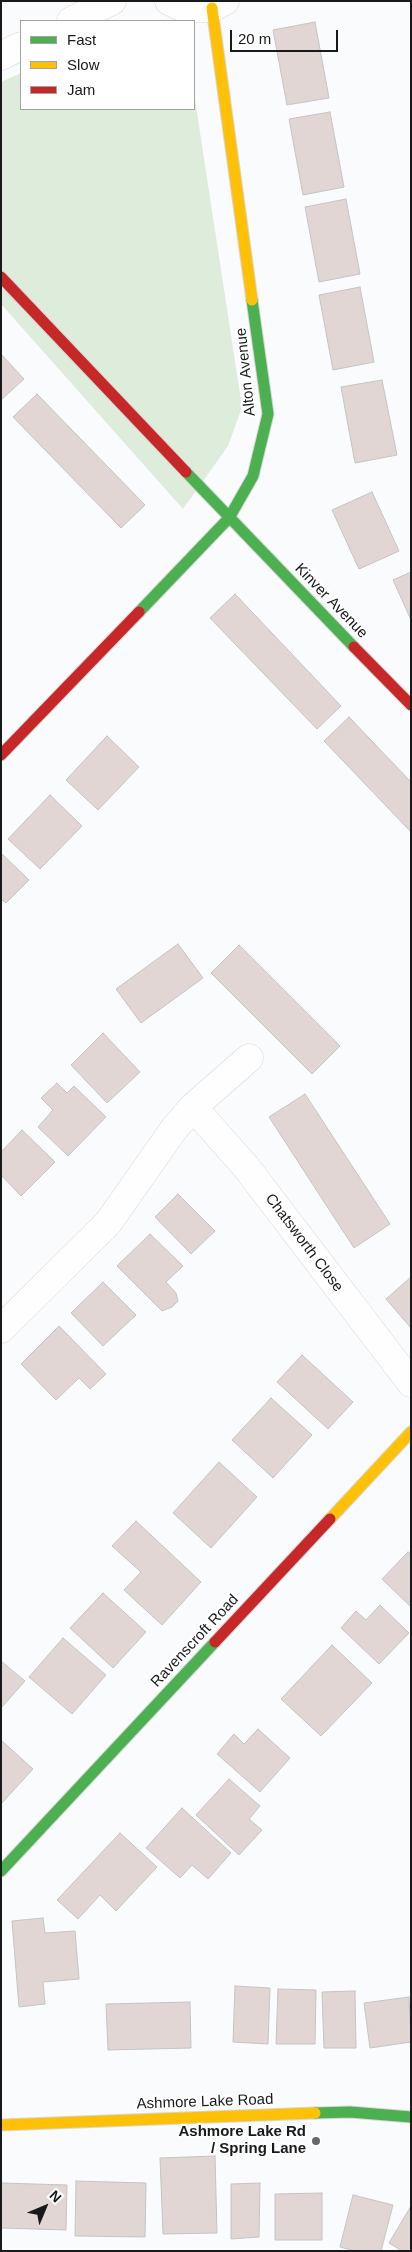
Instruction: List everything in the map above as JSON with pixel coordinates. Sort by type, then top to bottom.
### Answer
[{"type":"street","points":[[73,20],[112,1]]},
{"type":"street","points":[[169,1],[184,8],[219,5]]},
{"type":"street","name":"Alton Avenue","points":[[1,755],[229,518],[253,476],[268,414],[219,5]]},
{"type":"street","points":[[1,56],[20,46]]},
{"type":"street","name":"Kinver Avenue","points":[[1,277],[229,518],[411,705]]},
{"type":"street","points":[[1,1329],[108,1223],[174,1129],[193,1108],[248,1058]]},
{"type":"street","name":"Chatsworth Close","points":[[193,1108],[246,1167],[411,1383]]},
{"type":"street","name":"Ravenscroft Road","points":[[1,1871],[411,1432]]},
{"type":"street","name":"Ashmore Lake Road","points":[[1,2125],[350,2112],[411,2117]]},
{"type":"green space","points":[[20,73],[20,110],[195,110],[195,100],[242,407],[228,446],[183,509],[1,304],[1,82]]},
{"type":"building","points":[[315,22],[329,98],[287,105],[273,30]]},
{"type":"building","points":[[330,112],[344,187],[303,195],[289,119]]},
{"type":"building","points":[[346,199],[360,274],[319,282],[305,207]]},
{"type":"building","points":[[360,287],[374,362],[333,370],[319,295]]},
{"type":"building","points":[[1,354],[24,379],[1,400]]},
{"type":"building","points":[[382,380],[397,455],[355,463],[341,387]]},
{"type":"building","points":[[37,394],[145,505],[121,528],[13,417]]},
{"type":"building","points":[[372,492],[399,551],[359,569],[332,510]]},
{"type":"building","points":[[411,572],[411,620],[393,580]]},
{"type":"building","points":[[235,594],[341,706],[317,729],[210,618]]},
{"type":"building","points":[[349,717],[411,782],[411,832],[324,741]]},
{"type":"building","points":[[107,736],[139,767],[98,810],[66,780]]},
{"type":"building","points":[[50,795],[82,826],[40,869],[8,839]]},
{"type":"building","points":[[1,853],[29,880],[6,903],[1,899]]},
{"type":"building","points":[[178,944],[203,978],[141,1023],[116,989]]},
{"type":"building","points":[[239,945],[340,1046],[312,1074],[211,973]]},
{"type":"building","points":[[103,1033],[140,1072],[107,1103],[71,1065]]},
{"type":"building","points":[[57,1083],[67,1093],[74,1086],[106,1117],[68,1156],[38,1127],[53,1110],[41,1098]]},
{"type":"building","points":[[305,1094],[390,1224],[354,1248],[269,1117]]},
{"type":"building","points":[[22,1130],[55,1162],[21,1196],[1,1175],[1,1152]]},
{"type":"building","points":[[178,1194],[215,1231],[191,1254],[155,1217]]},
{"type":"building","points":[[150,1234],[183,1266],[166,1282],[176,1293],[178,1301],[172,1307],[162,1311],[117,1266]]},
{"type":"building","points":[[411,1277],[411,1328],[386,1299]]},
{"type":"building","points":[[103,1282],[136,1315],[103,1346],[71,1313]]},
{"type":"building","points":[[59,1326],[106,1374],[90,1389],[79,1378],[56,1400],[21,1364]]},
{"type":"building","points":[[302,1355],[353,1402],[328,1429],[277,1382]]},
{"type":"building","points":[[271,1398],[312,1435],[273,1478],[232,1440]]},
{"type":"building","points":[[219,1462],[257,1497],[211,1548],[173,1513]]},
{"type":"building","points":[[136,1521],[201,1582],[162,1625],[124,1590],[141,1572],[112,1546]]},
{"type":"building","points":[[408,1552],[411,1554],[411,1607],[382,1579]]},
{"type":"building","points":[[103,1593],[146,1632],[113,1668],[70,1628]]},
{"type":"building","points":[[380,1605],[409,1633],[379,1664],[341,1628],[356,1611],[366,1620]]},
{"type":"building","points":[[63,1638],[106,1675],[72,1714],[29,1677]]},
{"type":"building","points":[[332,1645],[372,1683],[321,1736],[281,1699]]},
{"type":"building","points":[[1,1661],[25,1681],[1,1708]]},
{"type":"building","points":[[258,1729],[290,1758],[260,1792],[217,1754],[234,1734],[244,1744]]},
{"type":"building","points":[[1,1740],[33,1769],[1,1804]]},
{"type":"building","points":[[229,1779],[260,1806],[249,1819],[262,1830],[239,1855],[196,1815]]},
{"type":"building","points":[[182,1808],[231,1853],[208,1879],[192,1865],[180,1878],[146,1848]]},
{"type":"building","points":[[120,1833],[157,1867],[116,1911],[100,1895],[78,1919],[57,1900]]},
{"type":"building","points":[[43,1918],[45,1933],[75,1931],[79,1979],[43,1982],[45,2004],[19,2007],[12,1921]]},
{"type":"building","points":[[235,1986],[270,1988],[268,2044],[233,2042]]},
{"type":"building","points":[[278,1989],[316,1990],[315,2044],[276,2044]]},
{"type":"building","points":[[355,1991],[356,2048],[324,2048],[322,1992]]},
{"type":"building","points":[[409,1997],[411,2042],[370,2048],[364,2003]]},
{"type":"building","points":[[190,2002],[191,2048],[108,2050],[106,2004]]},
{"type":"building","points":[[215,2156],[217,2233],[163,2234],[160,2158]]},
{"type":"building","points":[[76,2181],[146,2183],[145,2237],[75,2236]]},
{"type":"building","points":[[1,2183],[67,2185],[66,2230],[1,2228]]},
{"type":"building","points":[[260,2183],[259,2237],[231,2239],[231,2184]]},
{"type":"building","points":[[322,2193],[322,2240],[275,2240],[275,2194]]},
{"type":"building","points":[[353,2195],[393,2205],[381,2251],[355,2251],[340,2247]]},
{"type":"building","points":[[411,2206],[411,2251],[402,2251],[389,2243]]},
{"type":"traffic: fast","points":[[139,612],[229,518],[253,476],[268,414],[252,300]]},
{"type":"traffic: fast","points":[[186,472],[354,647]]},
{"type":"traffic: fast","points":[[1,1871],[215,1642]]},
{"type":"traffic: fast","points":[[315,2113],[350,2112],[411,2117]]},
{"type":"traffic: slow","points":[[212,8],[252,300]]},
{"type":"traffic: slow","points":[[330,1519],[411,1432]]},
{"type":"traffic: slow","points":[[1,2125],[315,2113]]},
{"type":"traffic: jam","points":[[1,277],[186,472]]},
{"type":"traffic: jam","points":[[1,755],[139,612]]},
{"type":"traffic: jam","points":[[354,647],[411,705]]},
{"type":"traffic: jam","points":[[215,1642],[330,1519]]},
{"type":"place","name":"Ashmore Lake Rd / Spring Lane","points":[[316,2141]]}]
